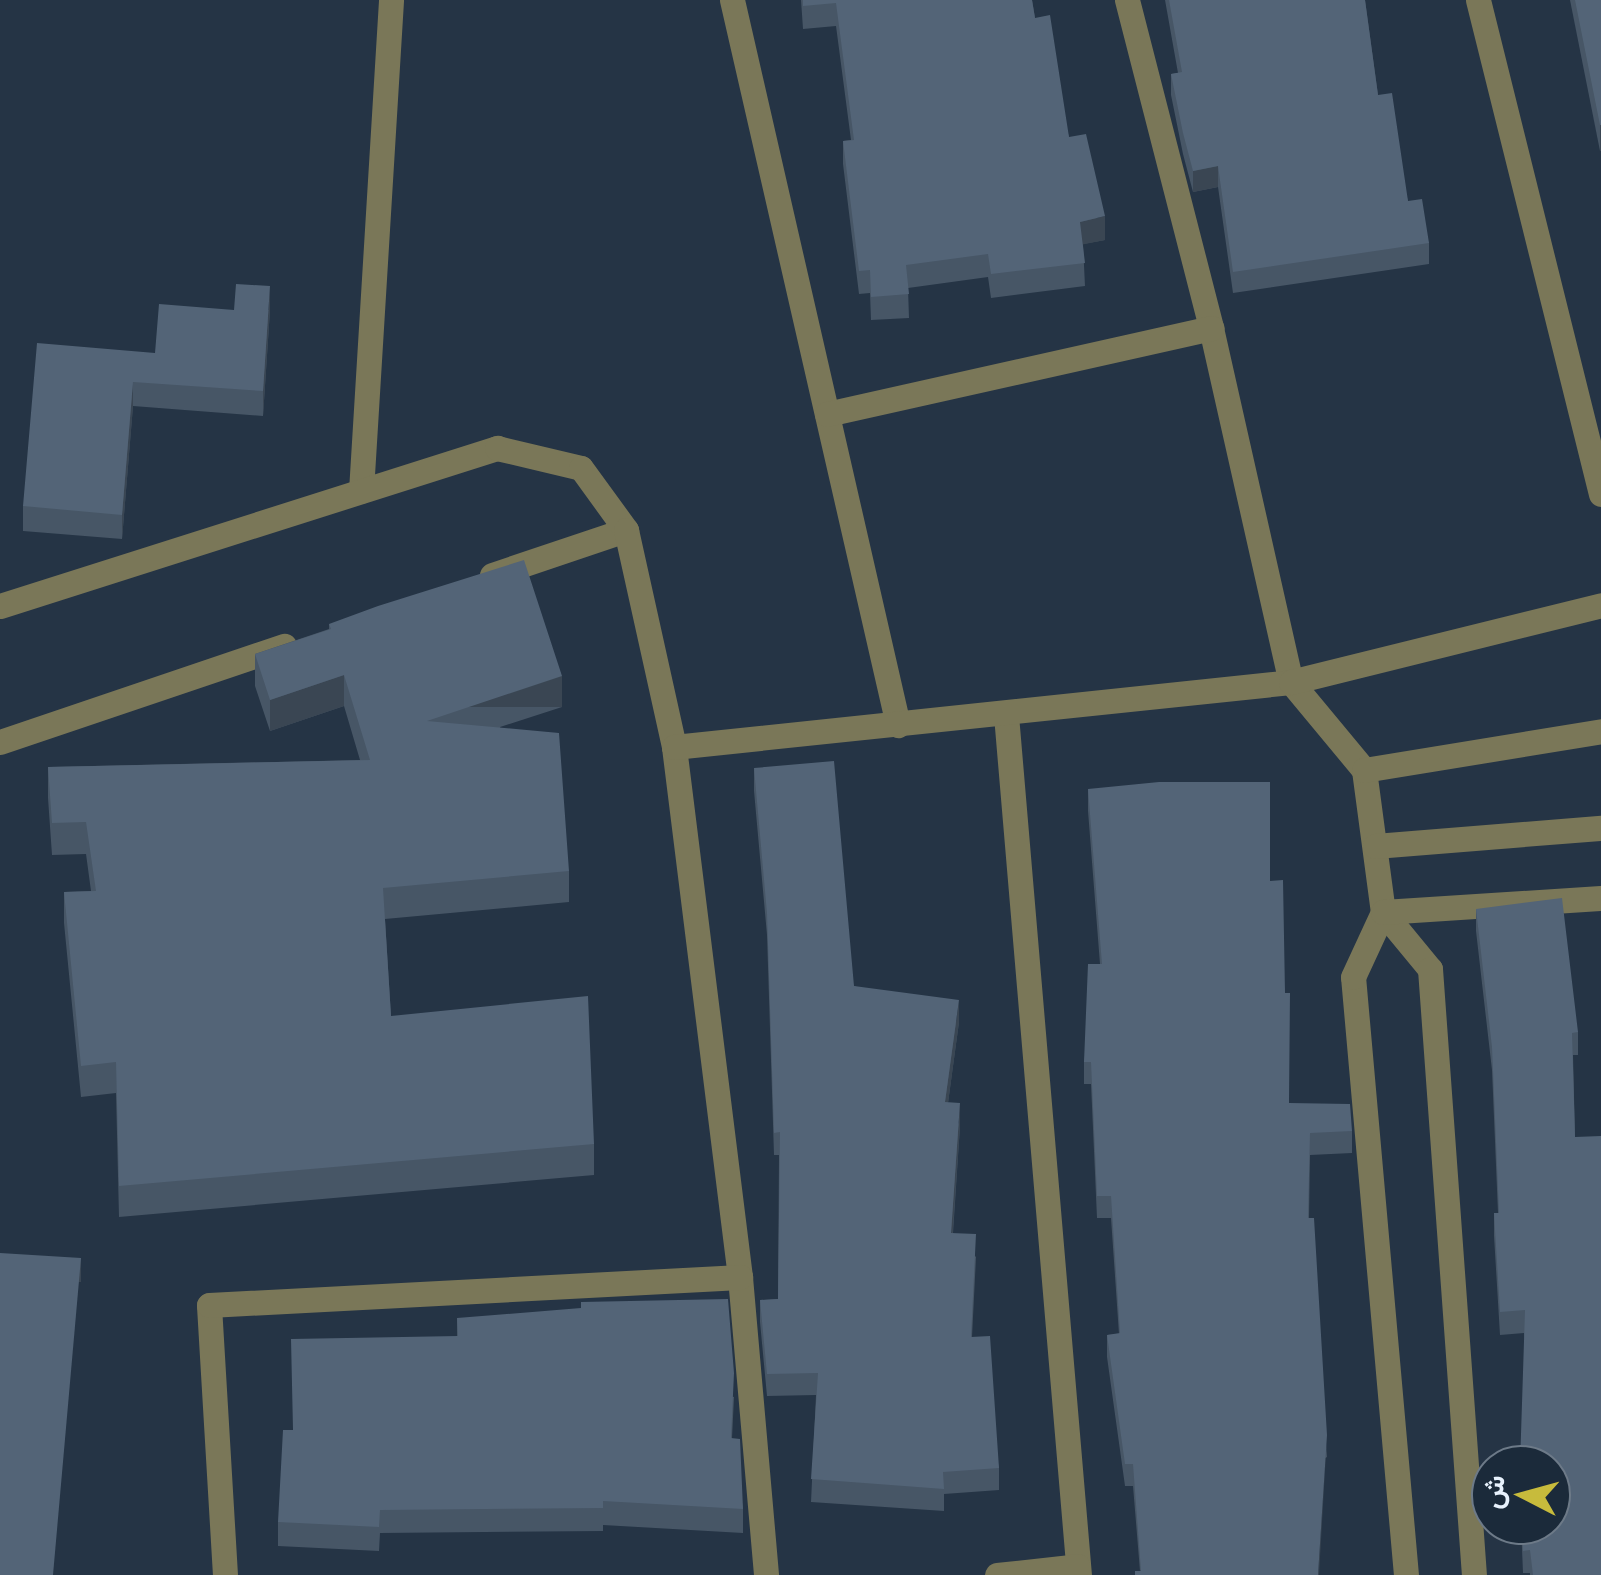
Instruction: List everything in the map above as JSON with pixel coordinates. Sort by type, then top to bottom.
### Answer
[{"type":"street","points":[[361,491],[391,0]]},
{"type":"street","points":[[732,0],[898,725]]},
{"type":"street","points":[[1127,0],[1211,328],[1291,682],[1364,770],[1383,912],[1353,978],[1406,1575]]},
{"type":"street","points":[[1478,0],[1600,482]]},
{"type":"street","points":[[826,414],[1211,328]]},
{"type":"street","points":[[0,606],[497,448],[582,468],[626,530],[674,747],[740,1276],[766,1575]]},
{"type":"street","points":[[460,586],[626,530]]},
{"type":"street","points":[[674,747],[1291,682],[1601,605]]},
{"type":"street","points":[[0,742],[313,636]]},
{"type":"street","points":[[997,1575],[1078,1570],[1006,715]]},
{"type":"street","points":[[1364,770],[1601,731]]},
{"type":"street","points":[[1375,846],[1601,828]]},
{"type":"street","points":[[1383,912],[1601,898]]},
{"type":"street","points":[[1383,912],[1430,969],[1474,1575]]},
{"type":"street","points":[[225,1575],[208,1306],[740,1276]]},
{"type":"building","points":[[803,0],[1032,0],[1035,18],[1050,15],[1069,137],[1086,134],[1105,216],[1080,222],[1085,263],[991,274],[988,254],[906,265],[909,294],[871,297],[870,270],[859,271],[843,141],[854,140],[836,3],[803,6]]},
{"type":"building","points":[[1169,0],[1365,0],[1378,95],[1392,93],[1408,201],[1422,199],[1429,243],[1233,272],[1218,166],[1193,171],[1183,133],[1171,74],[1182,72]]},
{"type":"building","points":[[1575,0],[1601,0],[1601,125],[1600,125]]},
{"type":"building","points":[[236,284],[270,286],[263,391],[133,382],[122,515],[23,506],[37,343],[155,353],[159,304],[234,310]]},
{"type":"building","points":[[524,560],[562,676],[427,721],[559,733],[569,871],[383,888],[391,1016],[588,996],[594,1144],[119,1186],[116,1062],[81,1066],[64,892],[96,891],[86,822],[52,823],[48,767],[370,760],[344,675],[270,700],[255,654],[331,629],[329,624],[378,606]]},
{"type":"building","points":[[834,761],[854,986],[959,1000],[945,1102],[960,1103],[951,1233],[976,1234],[971,1337],[990,1336],[999,1468],[943,1472],[944,1489],[811,1479],[818,1373],[767,1374],[760,1300],[778,1299],[780,1132],[774,1133],[767,913],[754,768]]},
{"type":"building","points":[[1159,782],[1270,782],[1270,881],[1283,880],[1285,993],[1290,993],[1289,1103],[1350,1104],[1352,1131],[1310,1133],[1308,1218],[1314,1218],[1327,1435],[1318,1575],[1135,1575],[1135,1571],[1141,1571],[1133,1464],[1125,1464],[1107,1335],[1120,1333],[1111,1196],[1097,1196],[1091,1062],[1084,1062],[1088,964],[1102,964],[1088,789]]},
{"type":"building","points":[[1562,898],[1578,1032],[1572,1033],[1575,1137],[1601,1136],[1601,1575],[1533,1575],[1530,1550],[1523,1551],[1523,1545],[1571,1545],[1571,1445],[1521,1445],[1525,1310],[1500,1312],[1494,1213],[1499,1213],[1492,1047],[1476,909]]},
{"type":"building","points":[[0,1253],[81,1258],[53,1575],[0,1575]]},
{"type":"building","points":[[728,1299],[734,1373],[731,1438],[740,1439],[743,1509],[603,1501],[603,1508],[380,1510],[379,1527],[278,1522],[283,1430],[293,1430],[291,1339],[458,1336],[457,1318],[581,1308],[581,1302]]}]
